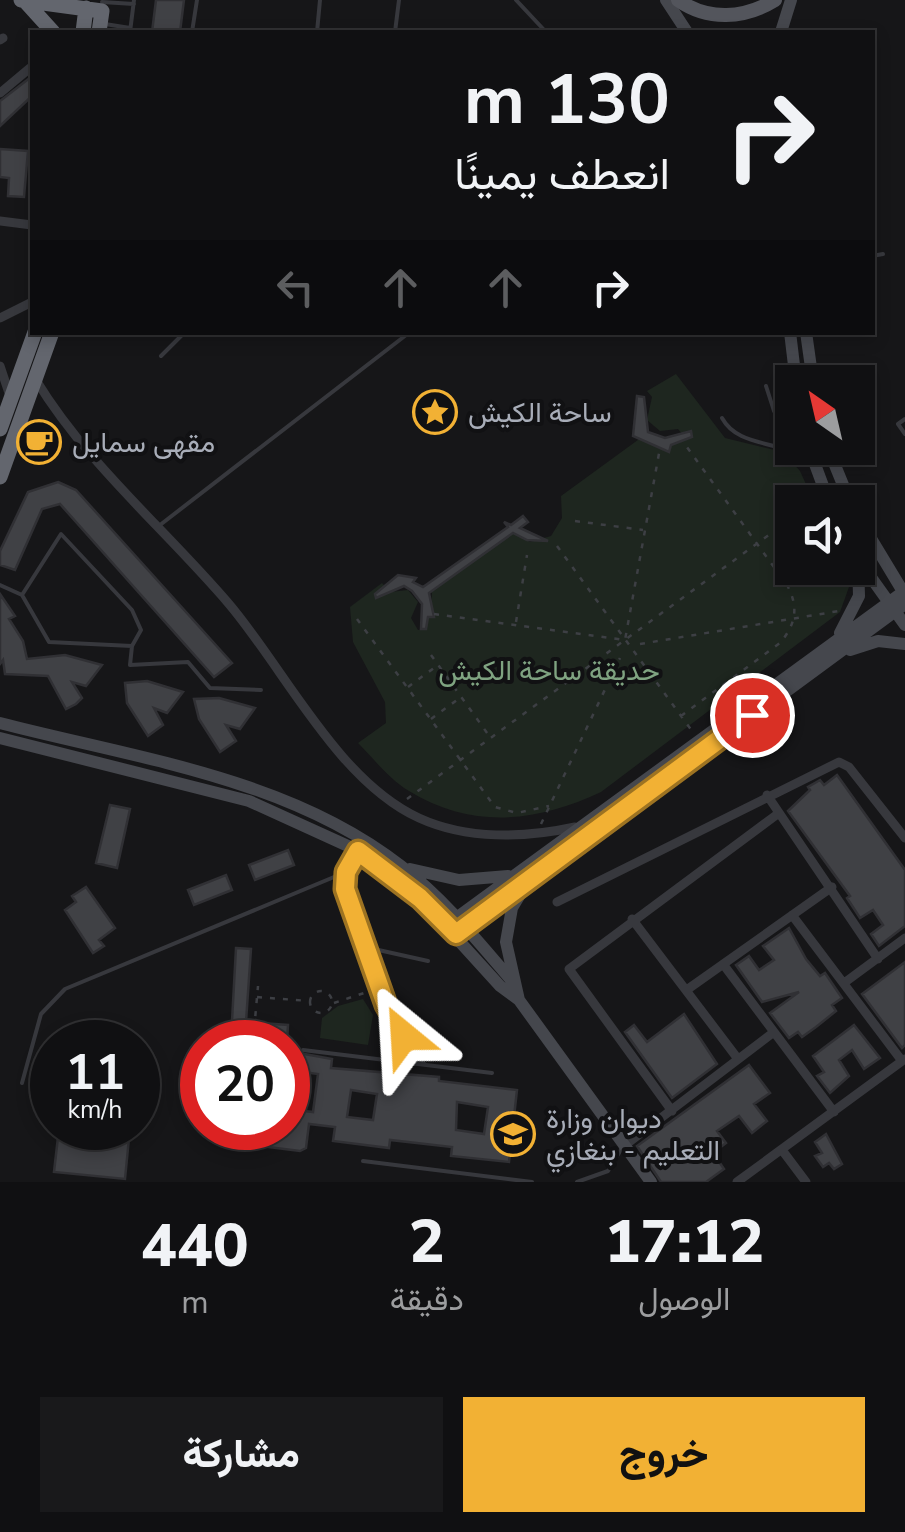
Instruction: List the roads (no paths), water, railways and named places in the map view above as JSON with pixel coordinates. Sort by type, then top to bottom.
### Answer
[{"type":"highway","points":[[22,0],[97,11]]},
{"type":"highway","points":[[22,0],[51,30]]},
{"type":"highway","points":[[0,429],[34,335]]},
{"type":"highway","points":[[0,477],[51,335]]},
{"type":"main road","points":[[666,0],[685,30]]},
{"type":"main road","points":[[678,0],[713,15],[738,15],[775,0]]},
{"type":"main road","points":[[782,30],[791,0]]},
{"type":"main road","points":[[790,335],[794,365]]},
{"type":"main road","points":[[806,335],[811,365]]},
{"type":"main road","points":[[815,465],[823,485]]},
{"type":"main road","points":[[875,552],[899,602],[905,625]]},
{"type":"main road","points":[[875,576],[899,602]]},
{"type":"main road","points":[[830,652],[855,609],[859,585]]},
{"type":"main road","points":[[457,926],[899,602]]},
{"type":"main road","points":[[651,1182],[519,1000],[512,982],[507,924],[523,877],[583,826],[698,740],[830,652],[878,641],[905,644]]},
{"type":"main road","points":[[0,722],[277,798],[334,822],[403,867],[512,982]]},
{"type":"main road","points":[[0,738],[248,801],[358,851],[457,926],[500,986],[519,1000]]},
{"type":"main road","points":[[403,867],[459,880],[523,877]]},
{"type":"street","points":[[0,93],[30,68]]},
{"type":"street","points":[[0,221],[30,224]]},
{"type":"street","points":[[0,318],[30,303]]},
{"type":"street","points":[[0,366],[6,407]]},
{"type":"street","points":[[36,379],[64,426],[160,525],[232,608],[338,748],[398,806],[457,830],[490,835],[583,826]]},
{"type":"street","points":[[557,902],[839,762],[849,768],[903,831]]},
{"type":"street","points":[[767,795],[878,958]]},
{"type":"street","points":[[672,1112],[570,974],[573,963],[780,814]]},
{"type":"street","points":[[688,989],[832,887]]},
{"type":"street","points":[[736,1182],[904,1060],[792,915]]},
{"type":"street","points":[[632,919],[738,1058]]},
{"type":"street","points":[[844,983],[905,938]]},
{"type":"street","points":[[723,964],[834,1112]]},
{"type":"street","points":[[624,1146],[774,1032]]},
{"type":"street","points":[[782,1150],[806,1182]]},
{"type":"lane","points":[[192,30],[197,0]]},
{"type":"lane","points":[[317,30],[320,0]]},
{"type":"lane","points":[[395,30],[398,0]]},
{"type":"lane","points":[[516,0],[544,30]]},
{"type":"lane","points":[[134,2],[131,30],[97,11],[134,2]]},
{"type":"lane","points":[[875,256],[884,254]]},
{"type":"lane","points":[[160,356],[183,335]]},
{"type":"lane","points":[[160,525],[406,335]]},
{"type":"lane","points":[[766,386],[775,411]]},
{"type":"lane","points":[[722,418],[736,435],[792,449],[816,469]]},
{"type":"lane","points":[[905,420],[898,424],[905,434]]},
{"type":"lane","points":[[22,595],[61,534],[132,610],[141,630],[132,646],[130,665],[188,662],[210,688],[262,690]]},
{"type":"lane","points":[[0,584],[22,595],[49,642],[132,646]]},
{"type":"lane","points":[[358,851],[346,872],[345,889],[394,1021],[425,1065]]},
{"type":"lane","points":[[22,1083],[41,1014],[65,989],[346,872]]},
{"type":"lane","points":[[365,947],[428,962]]},
{"type":"lane","points":[[310,1051],[492,1073]]},
{"type":"lane","points":[[577,1182],[608,1171],[624,1146]]},
{"type":"lane","points":[[363,1161],[532,1182]]},
{"type":"place","name":"ساحة الكيش","points":[[435,412]]},
{"type":"place","name":"مقهى سمايل","points":[[39,442]]},
{"type":"place","name":"ديوان وزارة التعليم - بنغازي","points":[[513,1134]]},
{"type":"park label","name":"حديقة ساحة الكيش","points":[[549,670]]}]
